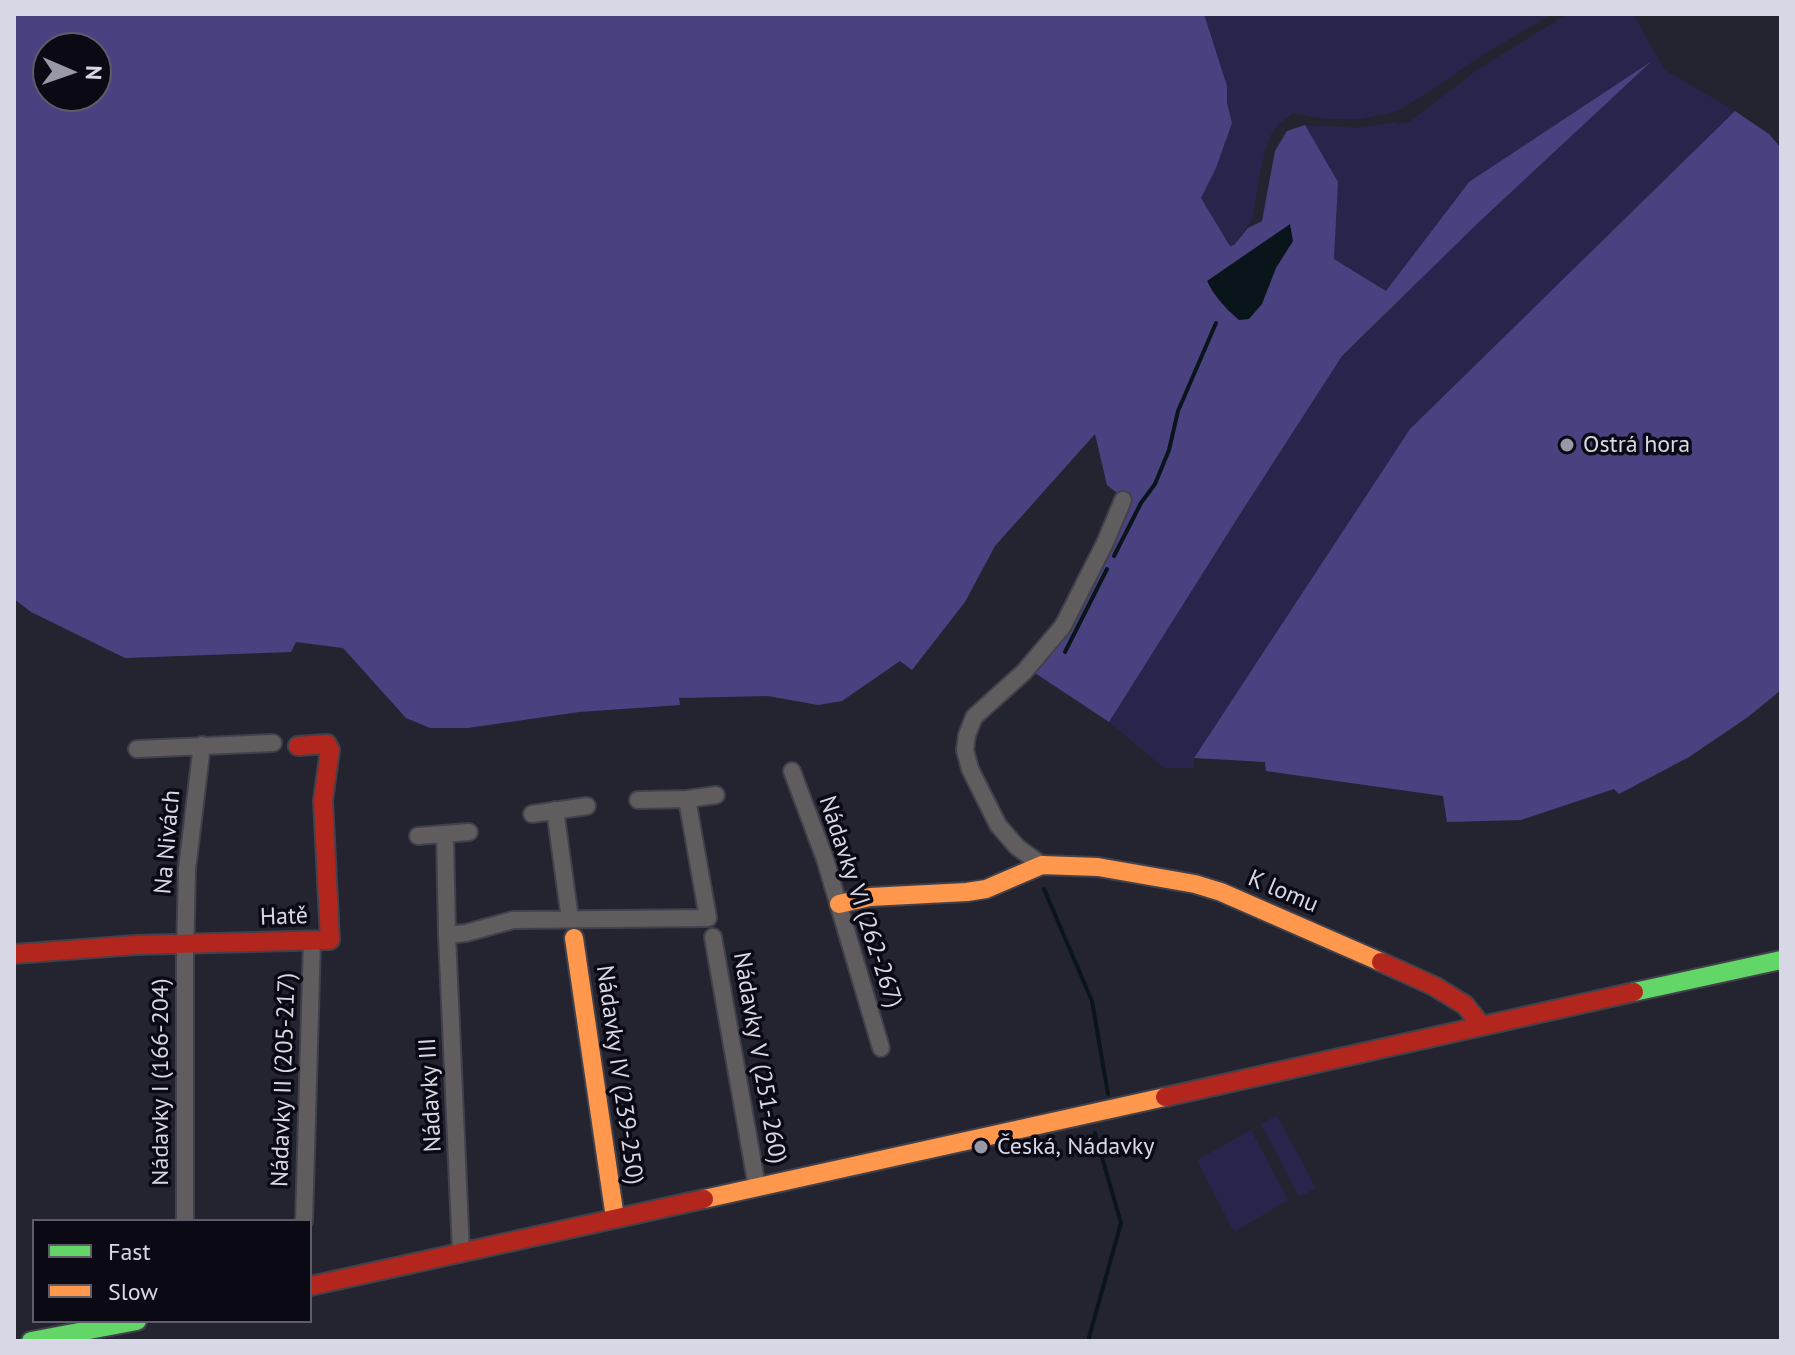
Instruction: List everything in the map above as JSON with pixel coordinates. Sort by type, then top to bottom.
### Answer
[{"type":"street","points":[[1042,865],[1017,847],[998,825],[970,769],[965,750],[967,735],[974,717],[1024,672],[1063,626],[1123,500]]},
{"type":"street","points":[[137,749],[273,743]]},
{"type":"street","name":"Hatě","points":[[14,954],[185,943],[330,940],[323,800],[330,750],[327,744],[298,746]]},
{"type":"street","name":"Na Nivách","points":[[185,943],[187,869],[202,745]]},
{"type":"street","name":"Nádavky VI (262-267)","points":[[792,771],[825,859],[881,1048]]},
{"type":"street","points":[[638,800],[716,795]]},
{"type":"street","points":[[447,935],[513,920],[708,918],[687,799]]},
{"type":"street","points":[[532,814],[587,806]]},
{"type":"street","points":[[555,810],[570,919]]},
{"type":"street","points":[[418,836],[469,832]]},
{"type":"street","name":"Nádavky III","points":[[445,834],[461,1252]]},
{"type":"street","name":"K lomu","points":[[839,904],[870,897],[986,889],[1042,865],[1098,867],[1195,884],[1329,938],[1434,986],[1465,1005],[1481,1025]]},
{"type":"street","name":"Nádavky V (251-260)","points":[[713,937],[757,1187]]},
{"type":"street","name":"Nádavky IV (239-250)","points":[[574,938],[615,1218]]},
{"type":"street","name":"Nádavky II (205-217)","points":[[304,1219],[312,941]]},
{"type":"street","name":"Nádavky I (166-204)","points":[[185,943],[185,1219]]},
{"type":"street","points":[[312,1286],[1781,960]]},
{"type":"street","points":[[31,1341],[126,1323]]},
{"type":"shaded area","points":[[14,14],[1204,14],[1227,86],[1232,123],[1216,168],[1201,198],[1230,246],[1248,228],[1262,221],[1275,151],[1287,131],[1305,125],[1338,182],[1334,259],[1386,291],[1469,182],[1652,61],[1479,222],[1342,356],[1109,722],[1035,673],[1070,626],[1131,504],[1107,485],[1095,434],[995,546],[965,602],[912,670],[900,661],[842,701],[818,705],[768,696],[679,698],[680,705],[579,712],[468,728],[430,728],[406,718],[343,648],[296,642],[291,652],[125,658],[31,612],[14,599]]},
{"type":"shaded area","points":[[1204,14],[1552,14],[1398,111],[1361,119],[1325,119],[1293,113],[1270,136],[1252,220],[1231,246],[1201,198],[1216,168],[1232,123],[1227,86]]},
{"type":"shaded area","points":[[1567,14],[1633,14],[1665,70],[1735,111],[1410,429],[1194,758],[1194,768],[1164,768],[1109,722],[1342,356],[1479,222],[1647,66],[1469,182],[1387,291],[1334,259],[1338,182],[1305,125],[1360,128],[1409,122],[1477,70]]},
{"type":"shaded area","points":[[1735,111],[1769,134],[1781,148],[1781,690],[1689,757],[1619,794],[1614,789],[1521,820],[1447,822],[1443,796],[1266,771],[1265,762],[1194,758],[1410,429]]},
{"type":"shaded area","points":[[1290,224],[1293,241],[1276,268],[1262,304],[1249,319],[1239,320],[1221,302],[1207,281]]},
{"type":"shaded area","points":[[1277,1115],[1316,1188],[1299,1197],[1261,1124]]},
{"type":"shaded area","points":[[1251,1130],[1288,1200],[1234,1232],[1197,1160]]},
{"type":"waterway","points":[[1114,556],[1141,503],[1155,484],[1169,450],[1178,411],[1216,323]]},
{"type":"waterway","points":[[1065,652],[1107,569]]},
{"type":"waterway","points":[[1044,889],[1092,1001],[1108,1094]]},
{"type":"waterway","points":[[1088,1341],[1121,1223],[1095,1133]]},
{"type":"traffic: fast","points":[[1634,992],[1781,960]]},
{"type":"traffic: fast","points":[[31,1341],[126,1323]]},
{"type":"traffic: slow","points":[[839,904],[870,897],[986,889],[1042,865],[1098,867],[1195,884],[1221,892],[1381,962]]},
{"type":"traffic: slow","points":[[574,938],[615,1218]]},
{"type":"traffic: slow","points":[[704,1199],[1165,1097]]},
{"type":"traffic: jam","points":[[14,954],[136,945],[330,940],[323,800],[330,750],[327,744],[298,746]]},
{"type":"traffic: jam","points":[[1381,962],[1434,986],[1465,1005],[1481,1025]]},
{"type":"traffic: jam","points":[[1165,1097],[1634,992]]},
{"type":"traffic: jam","points":[[312,1286],[704,1199]]},
{"type":"place","name":"Ostrá hora","points":[[1567,445]]},
{"type":"place","name":"Česká, Nádavky","points":[[981,1147]]}]
